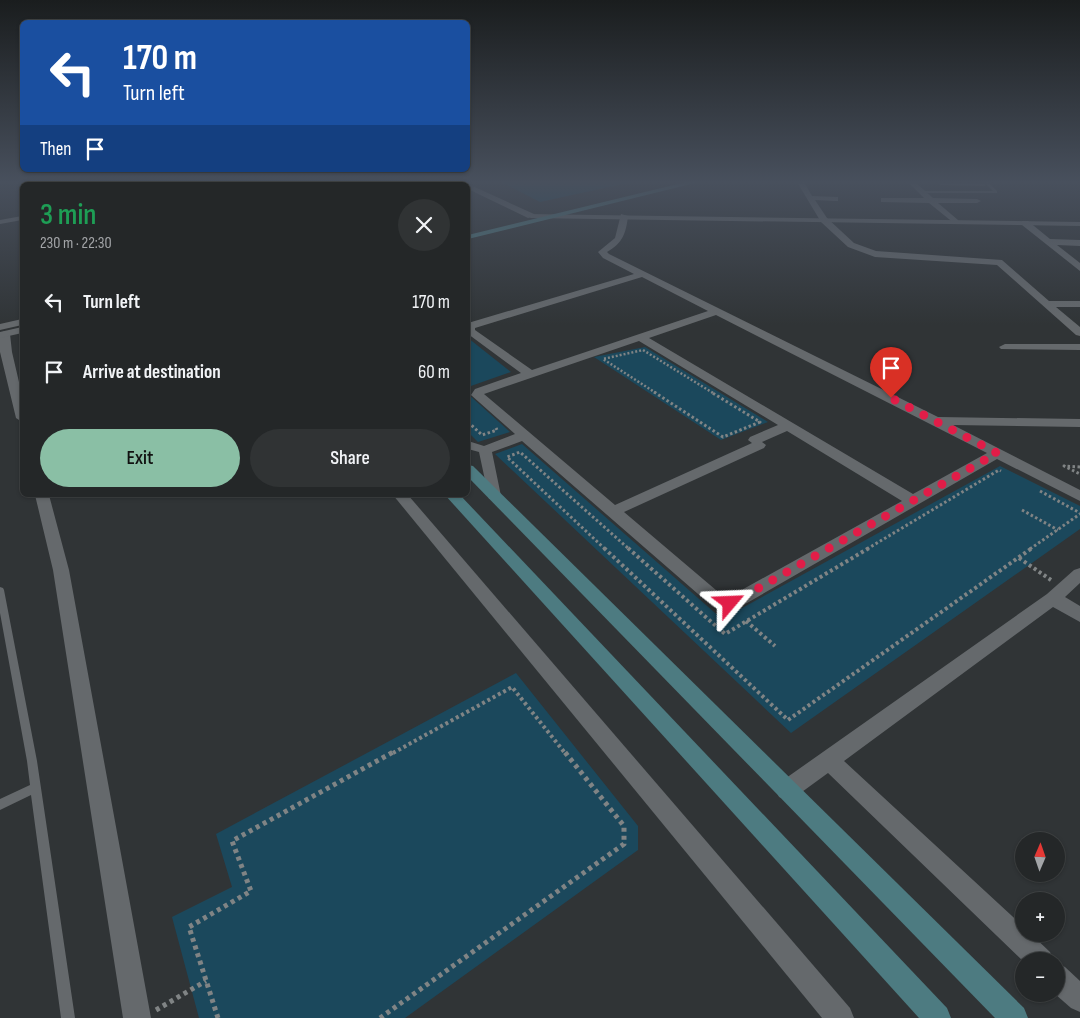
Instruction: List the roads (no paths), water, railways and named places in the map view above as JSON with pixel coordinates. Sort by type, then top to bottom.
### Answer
[{"type":"main road","points":[[470,237],[499,230]]},
{"type":"main road","points":[[470,471],[1014,1018]]},
{"type":"main road","points":[[454,497],[937,1018]]},
{"type":"street","points":[[622,230],[620,239],[613,247],[602,254],[1080,496]]},
{"type":"street","points":[[834,230],[850,245],[875,254],[999,262],[1080,332]]},
{"type":"street","points":[[1033,230],[1079,266]]},
{"type":"street","points":[[1049,242],[1080,242]]},
{"type":"street","points":[[530,374],[470,331],[470,326],[643,274]]},
{"type":"street","points":[[1048,304],[1080,304]]},
{"type":"street","points":[[717,311],[486,389],[479,392],[477,396],[719,602],[730,603],[741,598],[997,453]]},
{"type":"street","points":[[3,342],[20,324]]},
{"type":"street","points":[[3,342],[20,331]]},
{"type":"street","points":[[640,337],[912,500]]},
{"type":"street","points":[[3,342],[20,340]]},
{"type":"street","points":[[3,342],[20,410]]},
{"type":"street","points":[[1005,347],[1080,347]]},
{"type":"street","points":[[935,421],[1080,423]]},
{"type":"street","points":[[614,511],[787,426]]},
{"type":"street","points":[[470,446],[485,450],[522,436]]},
{"type":"street","points":[[485,450],[494,496]]},
{"type":"street","points":[[43,497],[61,570],[144,1016]]},
{"type":"street","points":[[402,497],[840,1018]]},
{"type":"street","points":[[787,790],[1058,593],[1080,574]]},
{"type":"street","points":[[1058,593],[1080,615]]},
{"type":"street","points":[[829,760],[1032,952]]},
{"type":"street","points":[[1065,985],[1080,999]]},
{"type":"lane","points":[[0,590],[32,761],[68,1018]]},
{"type":"lane","points":[[0,805],[36,788]]}]
